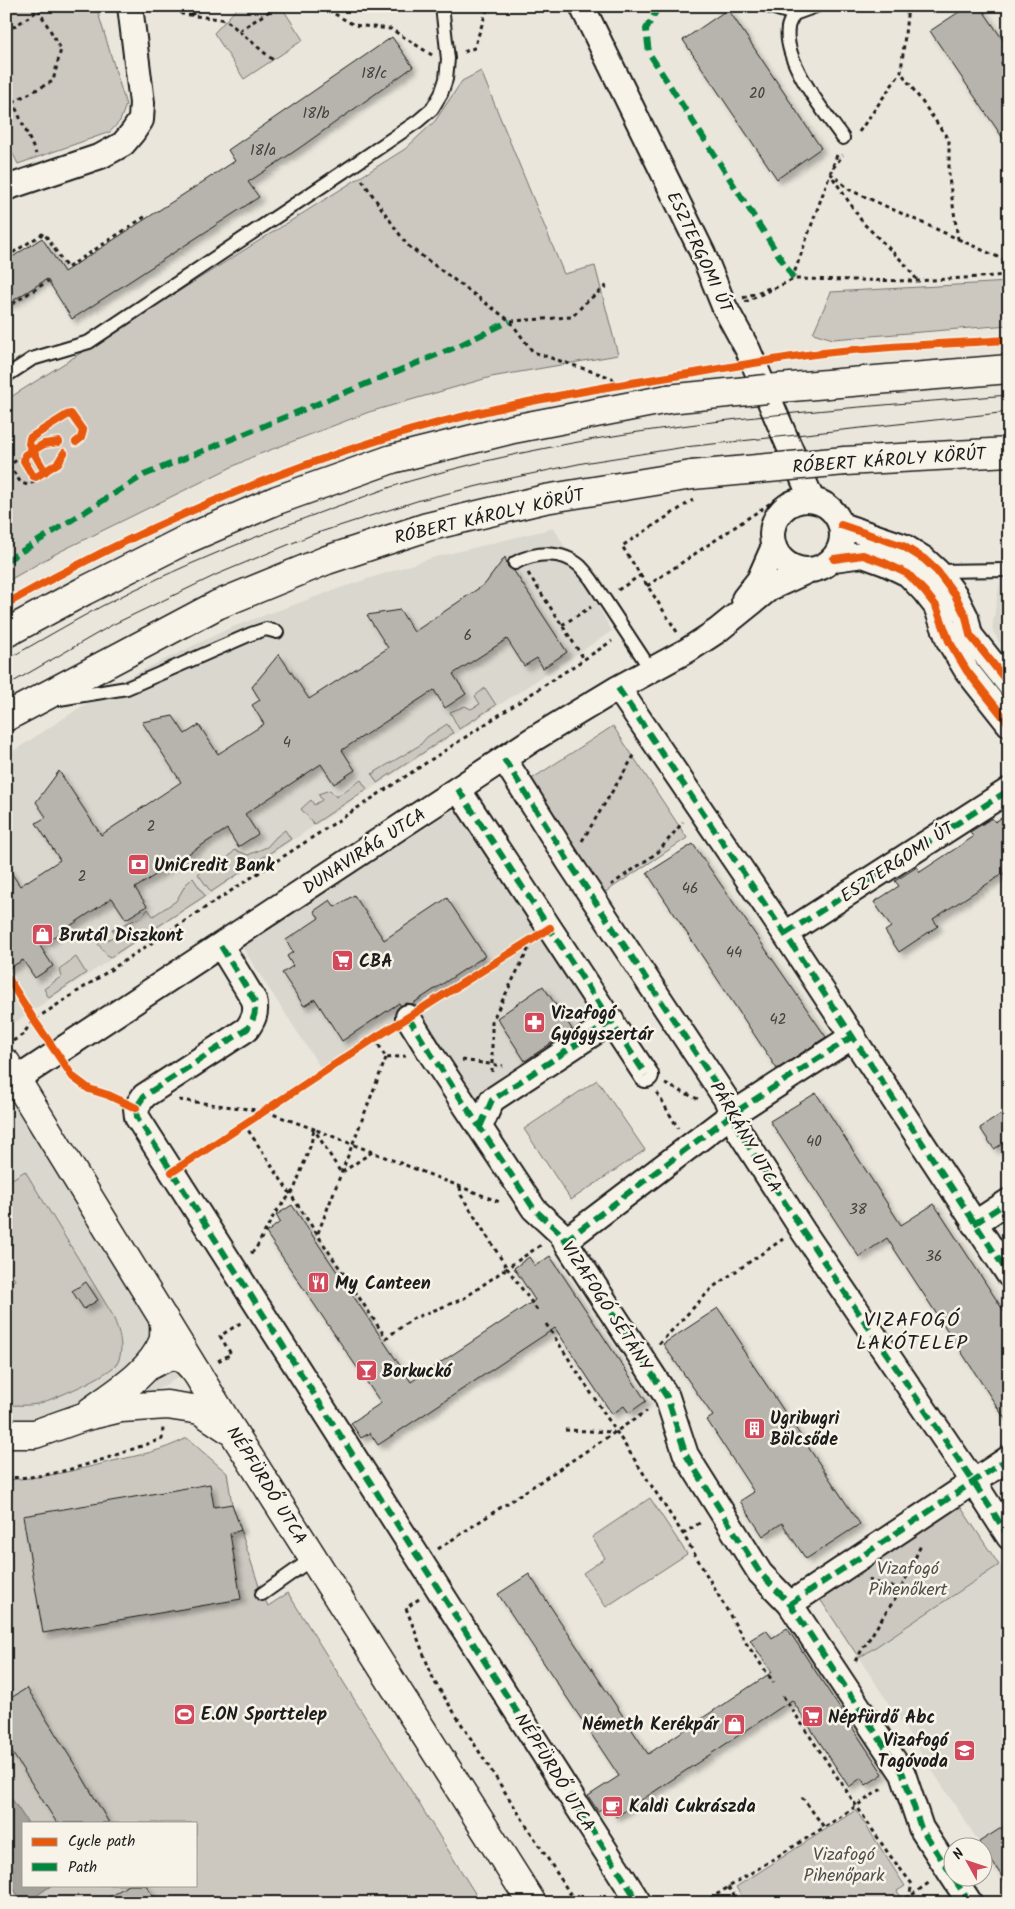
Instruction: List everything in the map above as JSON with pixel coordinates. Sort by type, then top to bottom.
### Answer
[{"type":"main road","points":[[6,633],[185,540],[277,500],[383,462],[513,430],[668,398],[1009,369]]},
{"type":"main road","name":"RÓBERT KÁROLY KÖRÚT","points":[[6,717],[217,605],[327,560],[427,527],[545,499],[695,486],[845,461],[1009,452]]},
{"type":"main road","name":"NÉPFÜRDŐ UTCA","points":[[12,1071],[233,1432],[532,1903]]},
{"type":"main road","points":[[84,1417],[148,1366],[164,1341],[164,1319]]},
{"type":"main road","points":[[148,1366],[171,1356],[184,1358],[196,1372]]},
{"type":"main road","points":[[6,1434],[35,1434],[84,1417],[121,1408],[167,1405],[200,1410],[233,1432]]},
{"type":"street","points":[[6,188],[101,156],[123,144],[133,132],[141,120],[142,103],[130,6]]},
{"type":"street","name":"ESZTERGOMI ÚT","points":[[582,6],[703,254],[725,308],[748,350],[802,502]]},
{"type":"street","points":[[802,502],[825,505],[835,513],[842,525],[842,543],[834,559],[822,568],[807,571],[796,569],[786,564],[778,556],[774,546],[773,526],[777,517],[784,509],[802,502]]},
{"type":"street","points":[[842,525],[902,546],[924,559],[937,571],[955,595],[966,617],[970,635],[1009,684]]},
{"type":"street","name":"DUNAVIRÁG UTCA","points":[[717,631],[759,580],[774,546]]},
{"type":"street","points":[[834,559],[863,555],[908,574],[936,606],[949,641],[966,671],[1009,724]]},
{"type":"street","name":"DUNAVIRÁG UTCA","points":[[12,1071],[57,1054],[504,759],[618,688],[688,650],[717,631],[770,588],[807,571]]},
{"type":"street","points":[[618,688],[853,1036],[1009,1275]]},
{"type":"street","name":"PÁRKÁNY UTCA","points":[[504,759],[569,862],[726,1099],[739,1131],[803,1231],[1009,1537]]},
{"type":"street","points":[[458,789],[542,933],[612,1021],[646,1075]]},
{"type":"street","name":"ESZTERGOMI ÚT","points":[[785,934],[1009,790]]},
{"type":"street","points":[[140,1102],[247,1029],[254,1020],[256,1009],[254,1000],[220,946]]},
{"type":"street","name":"VIZAFOGÓ SÉTÁNY","points":[[408,1017],[534,1209],[562,1237],[667,1398],[686,1455],[760,1573],[790,1604],[903,1774],[921,1828],[942,1861]]},
{"type":"street","points":[[480,1127],[492,1100],[612,1021]]},
{"type":"street","points":[[562,1237],[731,1115],[853,1036]]},
{"type":"street","name":"NÉPFÜRDŐ UTCA","points":[[140,1102],[137,1116],[639,1903]]},
{"type":"street","points":[[974,1224],[1009,1201]]},
{"type":"street","points":[[790,1604],[1009,1458]]},
{"type":"street","name":"VIZAFOGÓ SÉTÁNY","points":[[958,1886],[970,1903]]},
{"type":"lane","points":[[6,376],[32,359],[89,342],[418,121],[432,109],[441,94],[446,79],[448,59],[442,6]]},
{"type":"lane","points":[[768,6],[794,14],[816,6]]},
{"type":"lane","points":[[794,14],[788,27],[789,47],[796,66],[845,144]]},
{"type":"lane","points":[[517,562],[538,554],[556,555],[580,566],[591,579],[650,670]]},
{"type":"lane","points":[[908,574],[937,571],[1009,570]]},
{"type":"lane","points":[[30,703],[127,688],[251,634],[266,629],[277,632]]},
{"type":"lane","points":[[262,1594],[313,1558]]},
{"type":"path","points":[[6,32],[45,6]]},
{"type":"path","points":[[176,6],[182,14],[226,20],[273,60]]},
{"type":"path","points":[[191,15],[204,6]]},
{"type":"path","points":[[239,31],[277,6]]},
{"type":"path","points":[[321,6],[354,25],[391,29],[428,55],[448,59],[474,48],[487,10],[494,6]]},
{"type":"path","points":[[858,134],[901,72],[908,6]]},
{"type":"path","points":[[14,102],[54,81],[61,49],[39,10]]},
{"type":"path","points":[[1001,64],[1009,59]]},
{"type":"path","points":[[901,72],[949,140],[949,178],[958,239]]},
{"type":"path","points":[[6,86],[45,175]]},
{"type":"path","points":[[725,308],[794,279],[830,173],[845,144]]},
{"type":"path","points":[[830,173],[845,144]]},
{"type":"path","points":[[352,166],[407,245],[510,321],[533,352],[612,378],[616,385]]},
{"type":"path","points":[[830,173],[850,190],[1009,262]]},
{"type":"path","points":[[830,173],[864,224],[904,262],[918,281]]},
{"type":"path","points":[[63,271],[146,216]]},
{"type":"path","points":[[6,257],[44,233],[67,268]]},
{"type":"path","points":[[725,308],[794,279],[918,281],[1009,276]]},
{"type":"path","points":[[6,308],[48,281]]},
{"type":"path","points":[[510,321],[572,317],[586,302],[609,284]]},
{"type":"path","points":[[606,386],[625,383]]},
{"type":"path","points":[[32,451],[8,466],[21,483],[29,486],[34,479]]},
{"type":"path","points":[[25,455],[24,461],[28,468]]},
{"type":"path","points":[[688,650],[622,546],[695,486]]},
{"type":"path","points":[[648,586],[778,498],[802,502]]},
{"type":"path","points":[[517,562],[584,659]]},
{"type":"path","points":[[6,1045],[22,1035],[34,1020],[626,632]]},
{"type":"path","points":[[569,862],[639,748],[642,722]]},
{"type":"path","points":[[593,898],[658,852],[698,804]]},
{"type":"path","points":[[517,948],[542,933]]},
{"type":"path","points":[[492,1100],[492,1021],[542,933]]},
{"type":"path","points":[[29,1012],[57,1054]]},
{"type":"path","points":[[367,1043],[408,1017]]},
{"type":"path","points":[[317,1233],[386,1058],[375,1038]]},
{"type":"path","points":[[386,1058],[433,1056],[492,1063],[534,1073]]},
{"type":"path","points":[[646,1075],[731,1115]]},
{"type":"path","points":[[646,1075],[689,1147]]},
{"type":"path","points":[[140,1102],[264,1111],[506,1205]]},
{"type":"path","points":[[236,1129],[272,1106]]},
{"type":"path","points":[[244,1124],[386,1338],[414,1318],[463,1299],[507,1268],[562,1237]]},
{"type":"path","points":[[314,1129],[342,1173]]},
{"type":"path","points":[[232,1266],[255,1250],[275,1213],[294,1190],[311,1144],[314,1129]]},
{"type":"path","points":[[342,1173],[372,1152]]},
{"type":"path","points":[[460,1186],[461,1195],[507,1268],[536,1307]]},
{"type":"path","points":[[641,1358],[655,1348],[713,1287],[791,1233],[803,1231]]},
{"type":"path","points":[[546,1324],[683,1534],[746,1643],[774,1682]]},
{"type":"path","points":[[421,1561],[667,1398]]},
{"type":"path","points":[[6,1477],[17,1478],[47,1474],[162,1439],[167,1405]]},
{"type":"path","points":[[565,1430],[616,1432]]},
{"type":"path","points":[[839,1678],[848,1671],[901,1589],[934,1516],[934,1508]]},
{"type":"path","points":[[843,1568],[846,1573],[901,1589]]},
{"type":"path","points":[[437,1587],[406,1608],[434,1681],[576,1903]]},
{"type":"path","points":[[783,1696],[912,1884],[909,1897],[912,1903]]},
{"type":"path","points":[[703,1903],[857,1806],[903,1774]]},
{"type":"path","points":[[802,1796],[824,1827]]},
{"type":"path","points":[[891,1903],[894,1899],[909,1897],[942,1875]]},
{"type":"path","points":[[728,1886],[740,1903]]},
{"type":"shaded area","points":[[554,528],[612,631],[6,1028],[6,756],[122,680],[232,627],[343,587],[432,558]]},
{"type":"shaded area","points":[[1009,528],[1009,660],[992,629]]},
{"type":"shaded area","points":[[459,806],[601,1021],[465,1114],[405,1025],[326,1076],[242,947]]},
{"type":"shaded area","points":[[6,1094],[189,1371],[88,1430],[6,1452]]},
{"type":"shaded area","name":"Vizafogó Tagóvoda","points":[[999,1565],[1009,1579],[1009,1878],[1007,1876],[1003,1879],[992,1862],[992,1836],[975,1836],[859,1658]]},
{"type":"shaded area","points":[[6,1790],[27,1822],[22,1822],[22,1886],[51,1886],[26,1903],[19,1903],[16,1899],[19,1897],[6,1877]]},
{"type":"green space","points":[[6,6],[96,6],[126,105],[120,121],[110,132],[18,164],[6,140]]},
{"type":"green space","points":[[239,6],[281,6],[303,40],[244,79],[214,33]]},
{"type":"green space","points":[[481,71],[564,274],[595,266],[618,355],[491,377],[369,412],[252,457],[55,554],[6,582],[6,400],[405,149],[435,121],[462,81]]},
{"type":"green space","points":[[1009,282],[1009,325],[833,339],[813,333],[831,292]]},
{"type":"green space","points":[[485,688],[496,705],[459,729],[450,712],[465,706],[471,709],[480,704],[475,696]]},
{"type":"green space","points":[[447,724],[453,733],[377,783],[372,774],[420,745],[427,737]]},
{"type":"green space","points":[[613,726],[687,838],[604,893],[530,780]]},
{"type":"green space","points":[[361,780],[367,789],[314,824],[301,809],[311,800],[314,805],[322,800],[318,794],[330,790],[336,797]]},
{"type":"green space","points":[[285,830],[291,839],[211,892],[198,874],[202,870],[220,866],[235,850],[248,855],[267,847]]},
{"type":"green space","points":[[193,878],[205,896],[109,958],[98,944],[105,937],[107,940],[116,935],[112,929],[142,917],[148,909],[153,916],[176,901],[186,884]]},
{"type":"green space","points":[[76,957],[86,973],[49,998],[44,989],[62,976],[59,969]]},
{"type":"green space","points":[[597,1080],[645,1150],[571,1200],[524,1129]]},
{"type":"green space","points":[[25,1171],[112,1314],[121,1343],[121,1350],[118,1362],[113,1367],[55,1398],[37,1404],[6,1405],[6,1286],[15,1280],[6,1265],[6,1183]]},
{"type":"green space","name":"E.ON Sporttelep","points":[[187,1438],[227,1473],[232,1504],[259,1586],[268,1606],[288,1593],[481,1903],[6,1903],[6,1480],[74,1470],[169,1446]]},
{"type":"green space","points":[[650,1498],[687,1554],[606,1607],[583,1573],[605,1558],[592,1537]]},
{"type":"green space","name":"Vizafogó Pihenőkert","points":[[956,1500],[999,1565],[859,1658],[816,1593]]},
{"type":"green space","name":"Vizafogó Pihenőpark","points":[[856,1810],[905,1886],[897,1891],[905,1903],[746,1903],[736,1887]]},
{"type":"building","points":[[968,6],[980,6],[1009,49],[1009,147],[930,31]]},
{"type":"building","points":[[728,9],[821,148],[777,179],[683,40]]},
{"type":"building","points":[[392,37],[413,67],[298,149],[248,182],[259,197],[72,319],[47,279],[6,305],[6,261],[42,238],[64,272],[235,161],[228,150]]},
{"type":"building","points":[[505,557],[508,567],[514,571],[567,652],[543,668],[537,658],[524,666],[507,639],[453,674],[466,694],[445,708],[434,690],[342,750],[355,770],[334,784],[321,764],[245,814],[258,834],[238,847],[227,829],[135,888],[147,906],[126,919],[112,898],[40,946],[53,966],[35,978],[23,960],[6,970],[6,865],[20,886],[60,860],[36,823],[46,817],[36,802],[59,771],[101,835],[181,782],[142,722],[173,716],[185,734],[199,725],[218,754],[264,724],[252,705],[260,700],[252,687],[279,654],[309,699],[388,648],[367,615],[400,610],[414,632],[485,584]]},
{"type":"building","points":[[1009,813],[1009,870],[933,919],[938,926],[899,952],[885,931],[891,927],[874,902],[899,886],[895,881],[917,867],[920,872],[973,837],[970,832],[992,818],[995,822]]},
{"type":"building","points":[[693,844],[826,1037],[777,1069],[647,873]]},
{"type":"building","points":[[354,895],[384,940],[447,898],[485,956],[412,1004],[407,1003],[401,1006],[399,1003],[342,1041],[315,999],[304,1006],[282,973],[293,966],[287,956],[293,952],[286,940],[319,918],[314,911],[330,900],[335,907]]},
{"type":"building","name":"Vizafogó Gyógyszertár","points":[[543,986],[572,1029],[525,1061],[497,1018]]},
{"type":"building","points":[[816,1093],[901,1225],[934,1204],[1009,1319],[1009,1425],[887,1238],[859,1257],[770,1121]]},
{"type":"building","points":[[1009,1109],[1009,1140],[994,1149],[980,1128]]},
{"type":"building","points":[[292,1205],[411,1382],[535,1300],[514,1268],[529,1257],[535,1266],[550,1256],[646,1401],[629,1413],[624,1406],[612,1414],[555,1328],[378,1445],[370,1433],[361,1438],[351,1423],[381,1403],[266,1233],[280,1222],[276,1215]]},
{"type":"building","points":[[86,1282],[98,1300],[84,1309],[72,1291]]},
{"type":"building","name":"Ugribugri Bölcsőde","points":[[718,1308],[743,1346],[741,1347],[860,1524],[806,1559],[782,1523],[763,1536],[740,1501],[754,1492],[707,1420],[713,1416],[663,1344]]},
{"type":"building","points":[[210,1484],[214,1507],[232,1504],[241,1530],[230,1534],[241,1599],[43,1633],[23,1516]]},
{"type":"building","points":[[529,1574],[648,1754],[772,1672],[750,1640],[766,1630],[772,1638],[787,1628],[883,1774],[866,1785],[861,1778],[849,1787],[792,1700],[616,1817],[607,1805],[598,1811],[588,1796],[619,1776],[498,1594]]},
{"type":"building","points":[[27,1688],[108,1822],[56,1822],[6,1743],[6,1701]]},
{"type":"building","points":[[1009,1823],[1009,1887],[992,1862],[992,1836],[988,1836]]},
{"type":"building","points":[[126,1886],[147,1886],[157,1903],[100,1903]]},
{"type":"tram line","points":[[6,660],[102,606],[188,565],[305,518],[410,481],[483,462],[632,433],[783,414],[1009,395]]},
{"type":"tram line","points":[[6,686],[112,625],[218,574],[314,534],[420,500],[583,463],[685,447],[1009,412]]},
{"type":"marked path","points":[[659,6],[646,29],[649,53],[794,279]]},
{"type":"marked path","points":[[6,561],[144,475],[456,347],[510,321]]},
{"type":"marked path","points":[[618,688],[785,934],[1009,1275]]},
{"type":"marked path","points":[[504,759],[569,862],[726,1099],[739,1131],[803,1231],[1009,1537]]},
{"type":"marked path","points":[[458,789],[646,1075]]},
{"type":"marked path","points":[[785,934],[1009,790]]},
{"type":"marked path","points":[[221,946],[254,1000],[255,1012],[251,1022],[247,1029],[144,1096],[136,1108],[137,1117],[639,1903]]},
{"type":"marked path","points":[[408,1017],[534,1209],[560,1233],[667,1397],[686,1455],[760,1573],[790,1604],[903,1774],[921,1828],[970,1903]]},
{"type":"marked path","points":[[480,1127],[492,1100],[612,1021]]},
{"type":"marked path","points":[[565,1241],[731,1115],[853,1036]]},
{"type":"marked path","points":[[974,1224],[1009,1201]]},
{"type":"marked path","points":[[790,1604],[1009,1458]]},
{"type":"cycle path","points":[[6,604],[95,556],[233,493],[328,457],[415,429],[494,409],[574,393],[785,358],[863,349],[1009,340]]},
{"type":"cycle path","points":[[45,472],[29,444],[30,438],[71,414],[83,431],[81,438],[76,442]]},
{"type":"cycle path","points":[[59,442],[44,444],[25,455],[24,461],[33,476],[36,477],[58,463],[64,453]]},
{"type":"cycle path","points":[[841,525],[903,546],[924,559],[937,571],[955,595],[966,617],[970,635],[1009,684]]},
{"type":"cycle path","points":[[834,559],[863,555],[908,574],[936,606],[949,641],[967,671],[1009,724]]},
{"type":"cycle path","points":[[172,1172],[375,1038],[550,928]]},
{"type":"cycle path","points":[[6,975],[73,1077],[89,1089],[108,1095],[136,1108]]},
{"type":"place","name":"UniCredit Bank","points":[[138,865]]},
{"type":"place","name":"Brutál Diszkont","points":[[43,935]]},
{"type":"place","name":"CBA","points":[[343,961]]},
{"type":"place","name":"Vizafogó Gyógyszertár","points":[[535,1023]]},
{"type":"place","name":"My Canteen","points":[[319,1283]]},
{"type":"place","name":"Borkuckó","points":[[366,1371]]},
{"type":"place","name":"Ugribugri Bölcsőde","points":[[754,1428]]},
{"type":"place","name":"E.ON Sporttelep","points":[[185,1714]]},
{"type":"place","name":"Népfürdő Abc","points":[[812,1717]]},
{"type":"place","name":"Németh Kerékpár","points":[[735,1724]]},
{"type":"place","name":"Vizafogó Tagóvoda","points":[[964,1750]]},
{"type":"place","name":"Kaldi Cukrászda","points":[[613,1806]]},
{"type":"district","name":"VIZAFOGÓ LAKÓTELEP","points":[[912,1330]]}]
